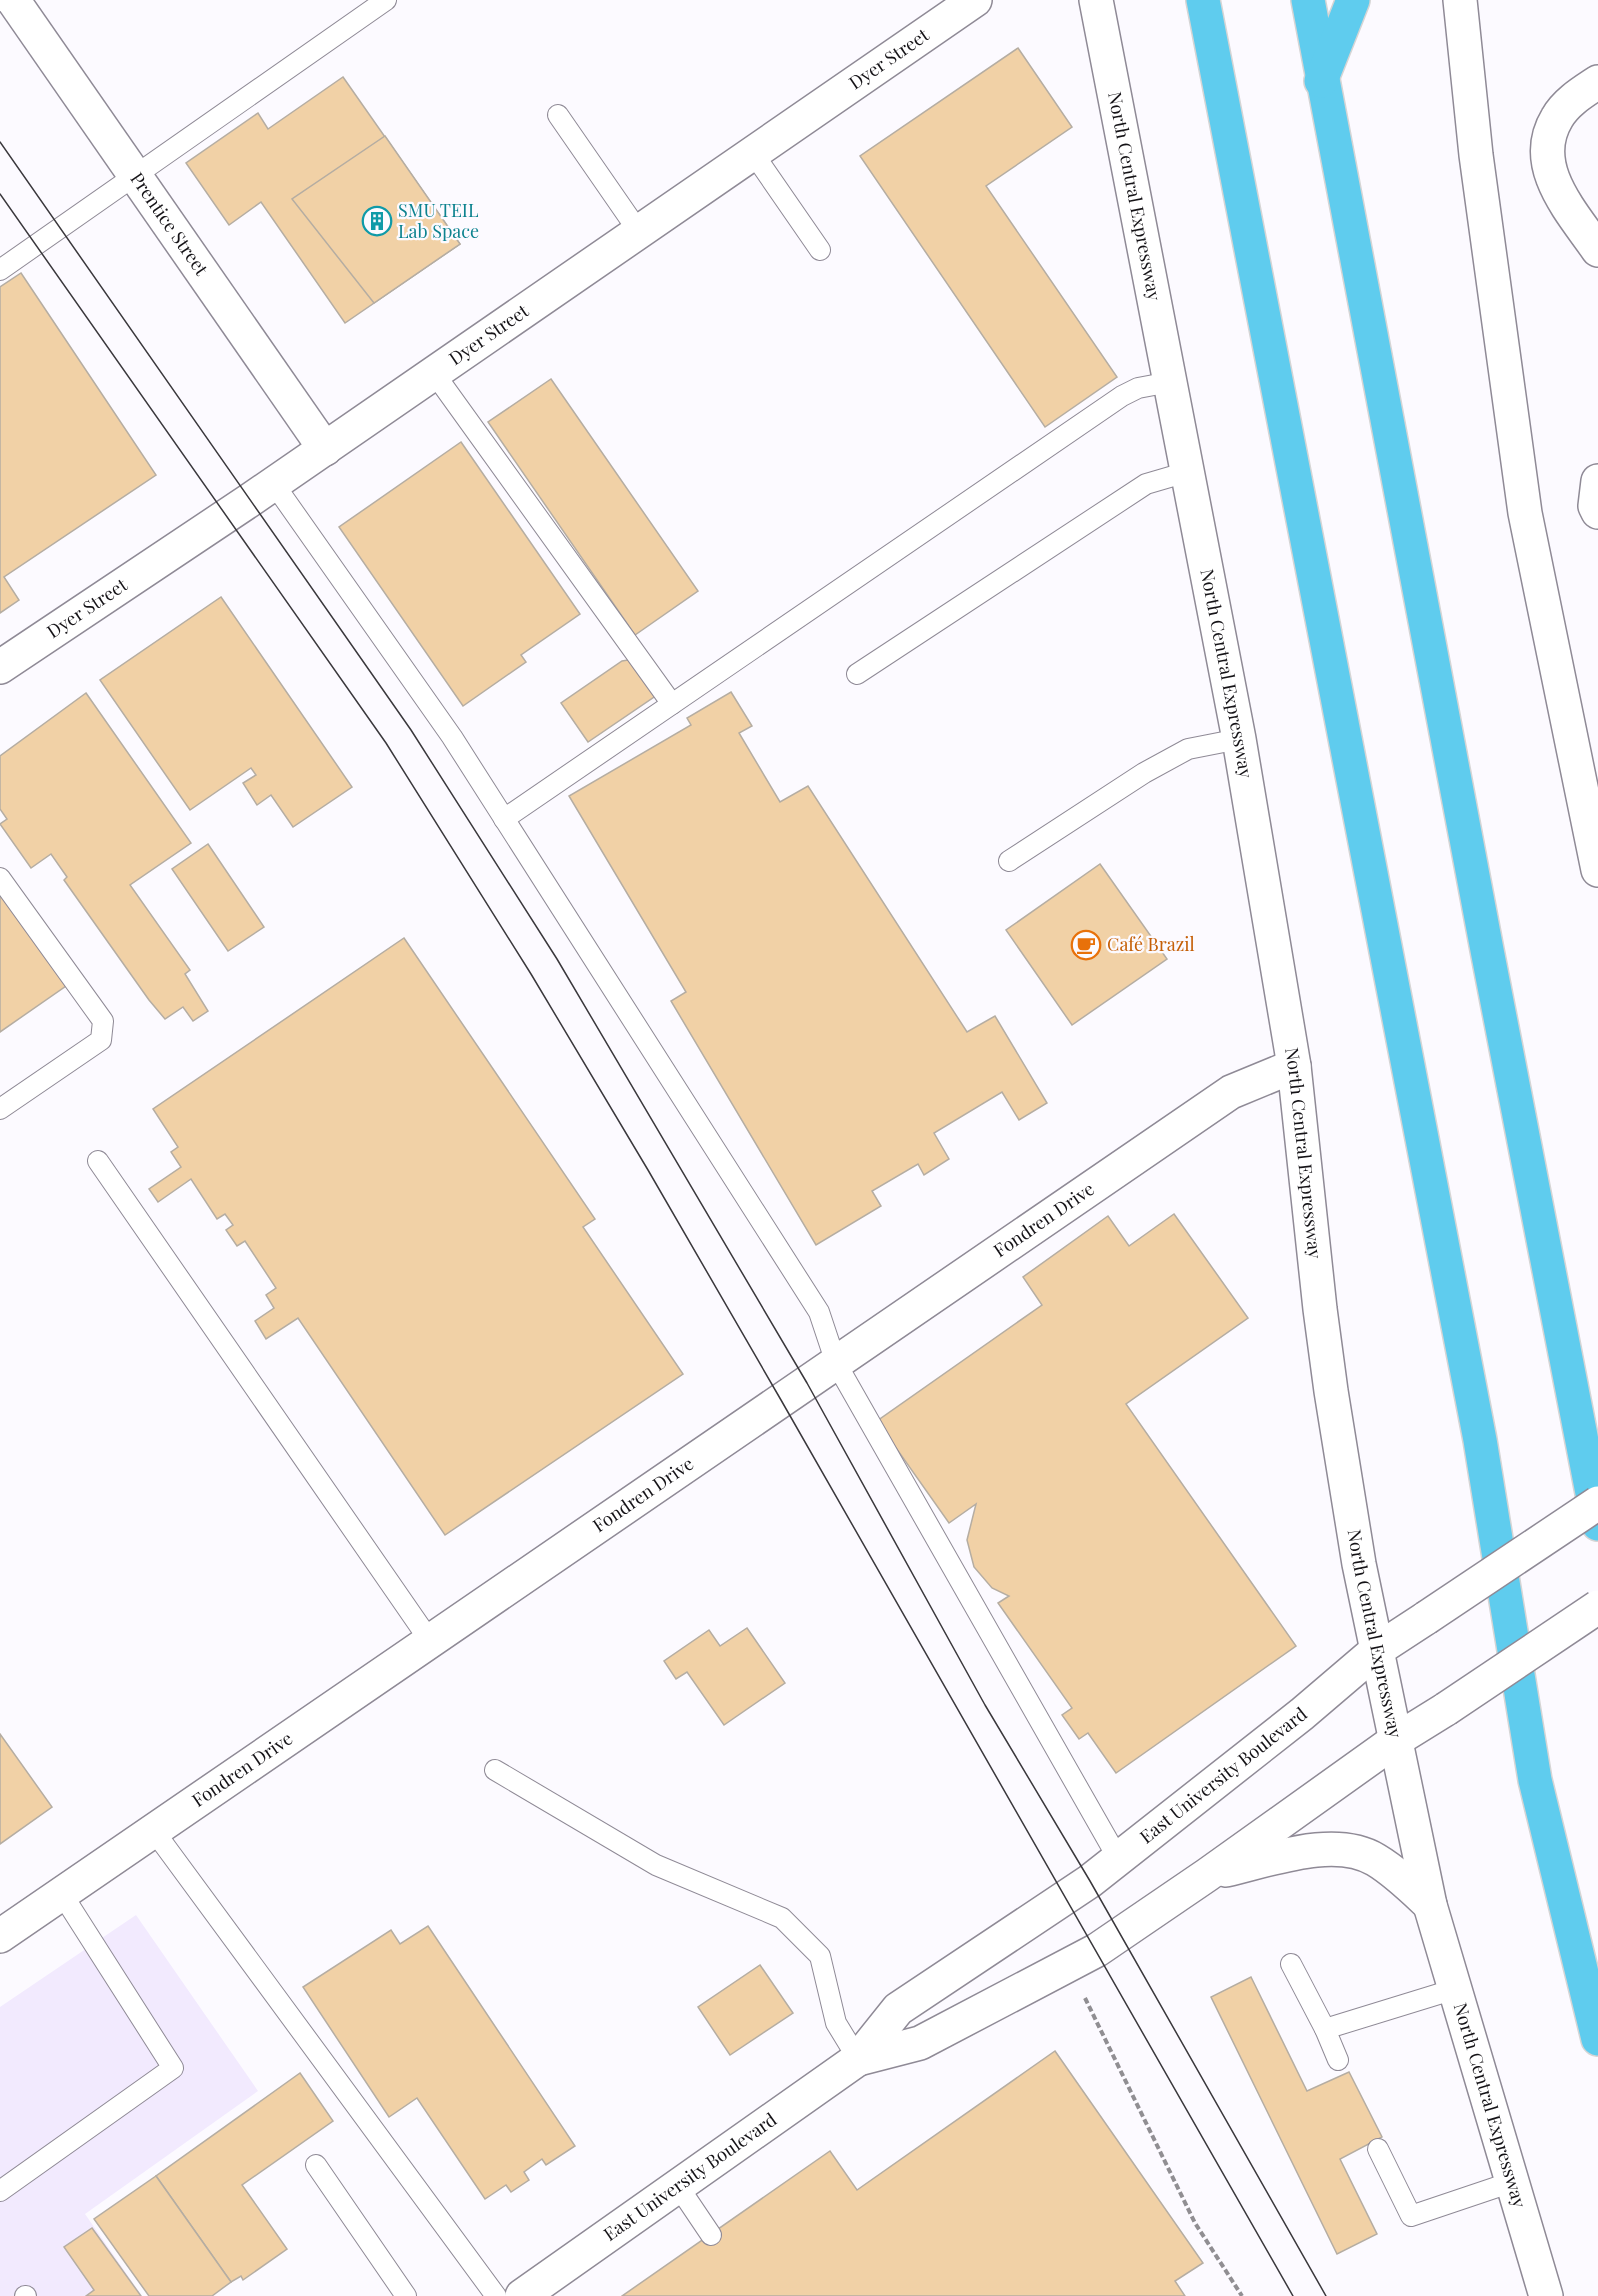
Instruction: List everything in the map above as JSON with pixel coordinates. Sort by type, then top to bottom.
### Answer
[{"type":"highway","points":[[1203,0],[1480,1440],[1535,1780],[1598,2039]]},
{"type":"highway","points":[[1308,0],[1321,81],[1598,1524]]},
{"type":"highway","points":[[1321,81],[1353,0]]},
{"type":"street","name":"Prentice Street","points":[[13,0],[325,449]]},
{"type":"street","name":"Dyer Street","points":[[0,667],[274,484],[975,0]]},
{"type":"street","name":"North Central Expressway","points":[[1096,0],[1239,739],[1294,1066],[1320,1309],[1359,1564],[1430,1905],[1546,2296]]},
{"type":"street","points":[[1460,0],[1476,155],[1525,513],[1598,870]]},
{"type":"street","points":[[1598,82],[1573,99],[1557,117],[1549,136],[1547,158],[1554,186],[1598,249]]},
{"type":"street","points":[[1598,481],[1595,506],[1598,512]]},
{"type":"street","name":"Fondren Drive","points":[[0,1936],[1231,1092],[1294,1066]]},
{"type":"street","name":"East University Boulevard","points":[[522,2296],[858,2059],[898,2009],[1119,1860],[1302,1714],[1377,1650],[1598,1503]]},
{"type":"street","name":"East University Boulevard","points":[[858,2059],[920,2043],[1097,1950],[1207,1875],[1396,1740],[1598,1607]]},
{"type":"street","points":[[1207,1875],[1310,1850],[1353,1851],[1375,1859],[1402,1878],[1430,1905]]},
{"type":"lane","points":[[0,270],[386,0]]},
{"type":"lane","points":[[558,114],[639,232]]},
{"type":"lane","points":[[753,153],[820,250]]},
{"type":"lane","points":[[434,373],[672,704]]},
{"type":"lane","points":[[504,819],[1122,396],[1138,388],[1170,382]]},
{"type":"lane","points":[[857,674],[1146,484],[1187,472]]},
{"type":"lane","points":[[274,484],[452,736],[819,1312],[836,1363],[1119,1860]]},
{"type":"lane","points":[[1009,861],[1144,773],[1188,749],[1239,739]]},
{"type":"lane","points":[[0,878],[103,1021],[101,1040],[0,1109]]},
{"type":"lane","points":[[98,1161],[430,1641]]},
{"type":"lane","points":[[495,1770],[656,1865],[782,1918],[820,1956],[836,2024],[858,2059]]},
{"type":"lane","points":[[154,1831],[496,2296]]},
{"type":"lane","points":[[0,2191],[173,2068],[62,1894]]},
{"type":"lane","points":[[1291,1964],[1325,2029],[1338,2060]]},
{"type":"lane","points":[[1325,2029],[1455,1989]]},
{"type":"lane","points":[[1378,2149],[1411,2216],[1512,2182]]},
{"type":"lane","points":[[316,2165],[406,2296]]},
{"type":"lane","points":[[678,2186],[711,2235]]},
{"type":"path","points":[[1083,1994],[1200,2231],[1242,2296]]},
{"type":"shaded area","points":[[136,1915],[258,2091],[85,2214],[142,2296],[0,2296],[0,2007]]},
{"type":"building","points":[[1018,48],[1072,127],[986,186],[1117,377],[1045,427],[860,156]]},
{"type":"building","points":[[343,77],[460,244],[345,323],[261,202],[229,225],[186,163],[258,113],[268,129]]},
{"type":"building","name":"SMU TEIL Lab Space","points":[[385,136],[460,244],[374,303],[292,199]]},
{"type":"building","points":[[21,273],[156,475],[4,577],[19,600],[0,613],[0,287]]},
{"type":"building","points":[[551,379],[698,591],[635,635],[488,422]]},
{"type":"building","points":[[461,442],[580,614],[521,655],[526,662],[463,706],[339,527]]},
{"type":"building","points":[[221,597],[352,787],[293,827],[271,795],[257,805],[243,783],[256,775],[251,768],[190,810],[100,680]]},
{"type":"building","points":[[634,659],[657,695],[588,742],[561,703],[622,661]]},
{"type":"building","points":[[731,692],[752,726],[739,733],[780,802],[808,786],[967,1032],[995,1016],[1047,1103],[1019,1120],[1002,1092],[934,1133],[949,1159],[924,1175],[918,1164],[872,1191],[881,1206],[816,1245],[671,1001],[686,992],[569,796],[691,725],[687,718]]},
{"type":"building","points":[[86,693],[191,843],[130,885],[190,970],[185,974],[208,1011],[193,1021],[183,1007],[165,1019],[64,880],[67,877],[51,854],[31,868],[0,824],[7,819],[0,809],[0,756]]},
{"type":"building","points":[[208,844],[264,927],[228,951],[172,869]]},
{"type":"building","name":"Café Brazil","points":[[1100,864],[1167,959],[1072,1025],[1006,930]]},
{"type":"building","points":[[0,892],[66,986],[0,1032]]},
{"type":"building","points":[[404,938],[595,1219],[583,1227],[683,1374],[445,1535],[298,1318],[266,1339],[255,1321],[274,1308],[266,1295],[276,1288],[245,1241],[237,1246],[226,1230],[233,1225],[225,1214],[217,1219],[191,1179],[158,1202],[149,1189],[181,1167],[171,1152],[178,1147],[153,1109]]},
{"type":"building","points":[[1174,1214],[1248,1318],[1126,1404],[1296,1646],[1116,1773],[1088,1733],[1079,1739],[1062,1715],[1072,1708],[998,1603],[1009,1596],[992,1588],[974,1567],[967,1540],[976,1504],[949,1523],[877,1421],[1042,1305],[1023,1277],[1108,1216],[1129,1246]]},
{"type":"building","points":[[747,1628],[785,1683],[724,1725],[687,1672],[676,1679],[664,1661],[709,1630],[720,1646]]},
{"type":"building","points":[[0,1734],[52,1807],[0,1844]]},
{"type":"building","points":[[428,1926],[575,2146],[546,2165],[542,2159],[524,2172],[529,2180],[511,2192],[506,2185],[485,2199],[417,2098],[389,2117],[303,1987],[391,1930],[400,1944]]},
{"type":"building","points":[[760,1965],[793,2013],[730,2055],[698,2007]]},
{"type":"building","points":[[1251,1977],[1307,2091],[1349,2072],[1382,2137],[1340,2159],[1377,2234],[1337,2254],[1211,1997]]},
{"type":"building","points":[[1055,2051],[1203,2263],[1175,2281],[1185,2296],[622,2296],[830,2151],[857,2190]]},
{"type":"building","points":[[300,2073],[333,2121],[242,2185],[287,2249],[243,2280],[241,2276],[231,2282],[156,2176]]},
{"type":"building","points":[[156,2176],[231,2282],[212,2296],[149,2296],[94,2219]]},
{"type":"building","points":[[92,2228],[141,2296],[86,2296],[94,2290],[64,2247]]},
{"type":"tram line","points":[[0,142],[411,730],[557,959],[807,1383],[985,1705],[1090,1881],[1326,2296]]},
{"type":"tram line","points":[[0,194],[386,743],[531,974],[781,1400],[1293,2296]]},
{"type":"place","name":"SMU TEIL Lab Space","points":[[377,221]]},
{"type":"place","name":"Café Brazil","points":[[1086,945]]}]
